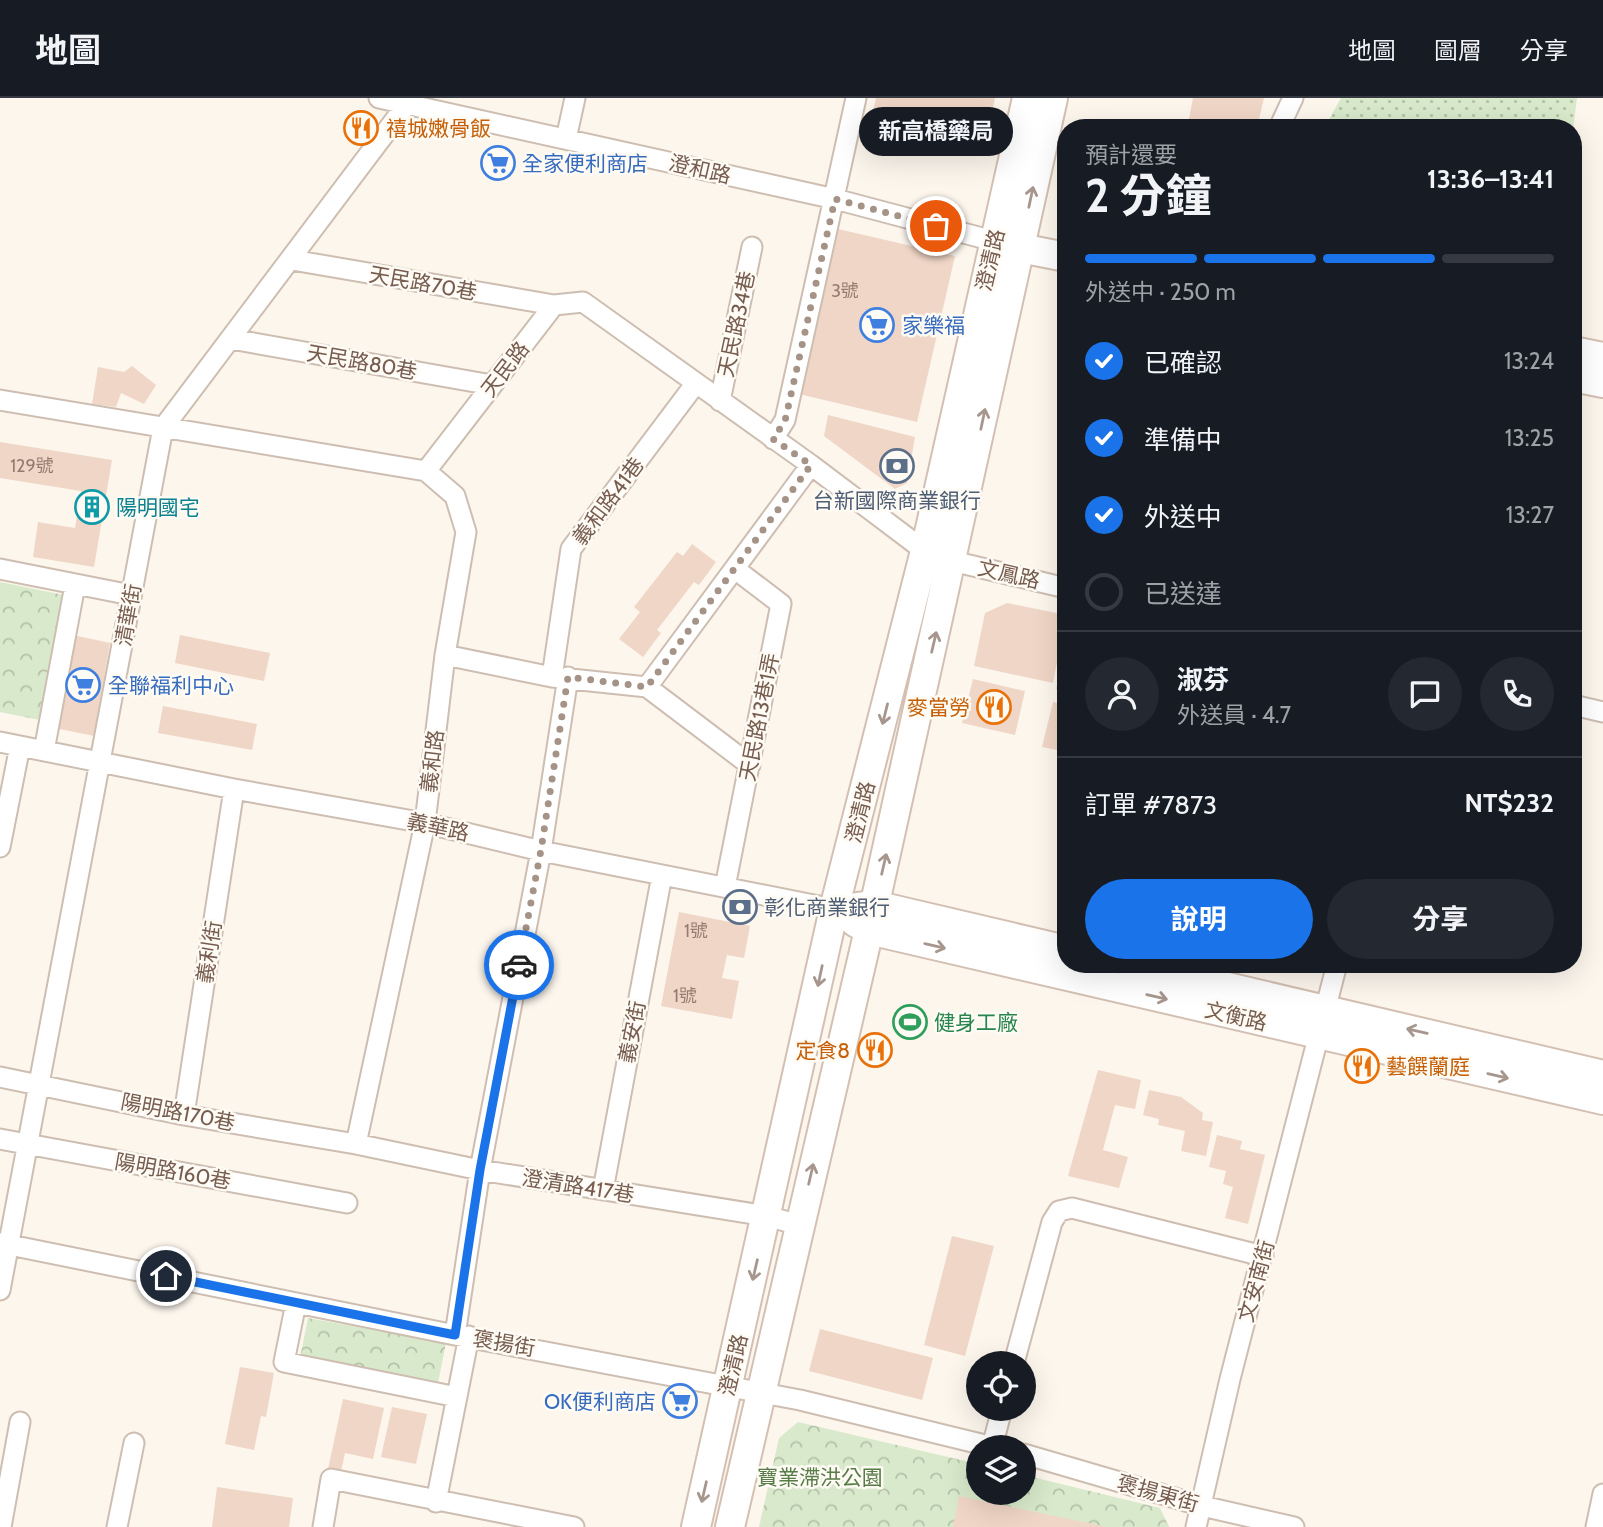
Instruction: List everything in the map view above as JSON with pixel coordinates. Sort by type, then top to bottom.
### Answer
[{"type":"main road","name":"澄清路","points":[[730,1527],[952,561],[1007,245],[1027,98]]},
{"type":"main road","name":"澄清路","points":[[696,1527],[834,909],[925,551],[1007,245],[1053,98]]},
{"type":"main road","points":[[1007,245],[1057,255]]},
{"type":"main road","points":[[1582,353],[1603,357]]},
{"type":"main road","points":[[1582,379],[1603,383]]},
{"type":"main road","name":"義華路","points":[[834,909],[872,918]]},
{"type":"main road","points":[[872,918],[1057,949]]},
{"type":"main road","name":"文衡路","points":[[872,918],[1057,961]]},
{"type":"main road","name":"文衡路","points":[[1108,973],[1323,1023],[1603,1075]]},
{"type":"main road","name":"文衡路","points":[[1159,973],[1323,1023],[1603,1100]]},
{"type":"street","name":"澄和路","points":[[379,98],[408,101],[835,199],[1007,245]]},
{"type":"street","points":[[566,139],[575,98]]},
{"type":"street","points":[[773,439],[785,421],[856,98]]},
{"type":"street","points":[[1283,119],[1293,98]]},
{"type":"street","name":"清華街","points":[[0,1290],[4,1243],[28,1145],[163,428],[292,260],[408,101]]},
{"type":"street","name":"天民路34巷","points":[[720,401],[752,247]]},
{"type":"street","name":"天民路70巷","points":[[292,260],[554,306]]},
{"type":"street","points":[[554,306],[583,302],[811,465],[925,551],[952,561]]},
{"type":"street","name":"天民路","points":[[426,471],[554,306]]},
{"type":"street","name":"天民路80巷","points":[[231,339],[492,386]]},
{"type":"street","name":"義和路41巷","points":[[436,1502],[457,1397],[480,1170],[541,850],[571,549],[696,383]]},
{"type":"street","points":[[0,400],[426,471]]},
{"type":"street","points":[[647,687],[811,465]]},
{"type":"street","name":"義和路","points":[[356,1144],[425,823],[445,655],[467,532],[455,496],[426,471]]},
{"type":"street","name":"文鳳路","points":[[952,561],[1057,586]]},
{"type":"street","points":[[0,569],[131,595]]},
{"type":"street","name":"天民路13巷1弄","points":[[725,887],[782,604],[735,569]]},
{"type":"street","points":[[44,751],[75,585]]},
{"type":"street","points":[[445,655],[560,677],[647,687],[750,765]]},
{"type":"street","points":[[1582,707],[1603,712]]},
{"type":"street","name":"義華路","points":[[0,742],[234,789],[425,823],[541,850],[834,909]]},
{"type":"street","points":[[0,846],[20,746]]},
{"type":"street","name":"義利街","points":[[184,1115],[234,789]]},
{"type":"street","name":"義安街","points":[[603,1190],[662,875]]},
{"type":"street","name":"文安南街","points":[[1196,1527],[1230,1379],[1336,973]]},
{"type":"street","name":"陽明路170巷","points":[[0,1077],[184,1115],[356,1144]]},
{"type":"street","name":"陽明路160巷","points":[[0,1139],[347,1203]]},
{"type":"street","name":"澄清路417巷","points":[[356,1144],[480,1170],[767,1216],[799,1225]]},
{"type":"street","points":[[1017,1351],[1052,1222],[1059,1211],[1072,1208],[1262,1256]]},
{"type":"street","name":"褒揚街","points":[[4,1243],[462,1336],[761,1392]]},
{"type":"street","points":[[296,1303],[284,1362],[457,1397]]},
{"type":"street","points":[[761,1392],[966,1441]]},
{"type":"street","points":[[1,1527],[20,1422]]},
{"type":"street","points":[[117,1527],[134,1443]]},
{"type":"street","name":"褒揚東街","points":[[1036,1458],[1202,1506],[1294,1527]]},
{"type":"street","points":[[323,1527],[331,1479],[539,1523],[575,1527]]},
{"type":"street","points":[[1596,1527],[1603,1494]]},
{"type":"green space","points":[[1341,98],[1577,98],[1574,119],[1329,119]]},
{"type":"green space","points":[[0,582],[64,595],[40,720],[0,712]]},
{"type":"green space","points":[[308,1318],[446,1343],[438,1383],[300,1358]]},
{"type":"green space","name":"寶業滯洪公園","points":[[798,1422],[966,1461],[966,1505],[1036,1505],[1036,1478],[1160,1508],[1169,1527],[759,1527],[779,1438]]},
{"type":"building","points":[[876,98],[995,98],[985,142],[921,126],[919,144],[869,129]]},
{"type":"building","points":[[1193,98],[1264,98],[1259,119],[1189,119]]},
{"type":"building","name":"家樂福","points":[[838,229],[955,256],[917,422],[799,394]]},
{"type":"building","points":[[132,366],[156,385],[144,404],[121,393],[116,407],[92,404],[98,367],[124,372]]},
{"type":"building","points":[[828,415],[915,437],[907,483],[895,489],[824,436]]},
{"type":"building","name":"陽明國宅","points":[[0,442],[112,460],[94,567],[33,557],[38,522],[75,528],[81,491],[0,478]]},
{"type":"building","points":[[692,544],[716,562],[699,585],[694,582],[657,630],[661,633],[643,657],[619,639],[640,612],[634,607],[677,552],[683,556]]},
{"type":"building","points":[[1007,603],[1057,613],[1057,662],[1053,683],[974,666],[985,613]]},
{"type":"building","name":"全聯福利中心","points":[[73,635],[110,643],[94,736],[55,728]]},
{"type":"building","points":[[180,635],[270,653],[264,681],[175,663]]},
{"type":"building","name":"麥當勞","points":[[973,679],[1025,691],[1015,735],[962,723]]},
{"type":"building","points":[[1053,702],[1057,703],[1057,750],[1042,747]]},
{"type":"building","points":[[163,706],[257,724],[252,750],[158,733]]},
{"type":"building","points":[[679,912],[750,926],[744,958],[727,955],[722,978],[739,981],[732,1019],[661,1006]]},
{"type":"building","points":[[1098,1070],[1141,1080],[1135,1109],[1115,1105],[1103,1150],[1128,1157],[1119,1188],[1068,1176]]},
{"type":"building","points":[[1149,1090],[1181,1097],[1203,1113],[1202,1120],[1213,1122],[1206,1156],[1181,1151],[1185,1131],[1158,1125],[1159,1119],[1143,1115]]},
{"type":"building","points":[[1217,1135],[1242,1141],[1240,1149],[1265,1155],[1248,1224],[1225,1218],[1233,1187],[1223,1184],[1226,1171],[1209,1167]]},
{"type":"building","points":[[952,1236],[994,1246],[965,1356],[924,1345]]},
{"type":"building","points":[[820,1329],[933,1358],[922,1400],[809,1371]]},
{"type":"building","points":[[240,1367],[274,1373],[266,1417],[261,1416],[254,1450],[225,1444]]},
{"type":"building","points":[[343,1399],[384,1408],[373,1459],[345,1453],[341,1471],[328,1469]]},
{"type":"building","points":[[392,1407],[427,1414],[416,1464],[381,1457]]},
{"type":"building","points":[[217,1487],[293,1498],[289,1527],[212,1527]]},
{"type":"building","points":[[959,1496],[966,1497],[966,1505],[1002,1505],[1103,1526],[1103,1527],[953,1527]]},
{"type":"way so far","points":[[519,965],[541,850],[568,677],[647,687],[811,465],[773,439],[785,421],[835,199],[936,226]]},
{"type":"place","name":"禧城嫩骨飯","points":[[361,128]]},
{"type":"place","name":"全家便利商店","points":[[498,163]]},
{"type":"place","name":"新高橋藥局","points":[[936,226]]},
{"type":"place","name":"家樂福","points":[[877,325]]},
{"type":"place","name":"台新國際商業銀行","points":[[897,466]]},
{"type":"place","name":"陽明國宅","points":[[92,507]]},
{"type":"place","name":"全聯福利中心","points":[[83,685]]},
{"type":"place","name":"麥當勞","points":[[994,707]]},
{"type":"place","name":"彰化商業銀行","points":[[740,907]]},
{"type":"place","name":"健身工廠","points":[[910,1022]]},
{"type":"place","name":"定食8","points":[[875,1050]]},
{"type":"place","name":"藝饌蘭庭","points":[[1362,1066]]},
{"type":"place","name":"OK便利商店","points":[[680,1401]]},
{"type":"route","points":[[166,1276],[455,1335],[480,1170],[519,965]]}]
